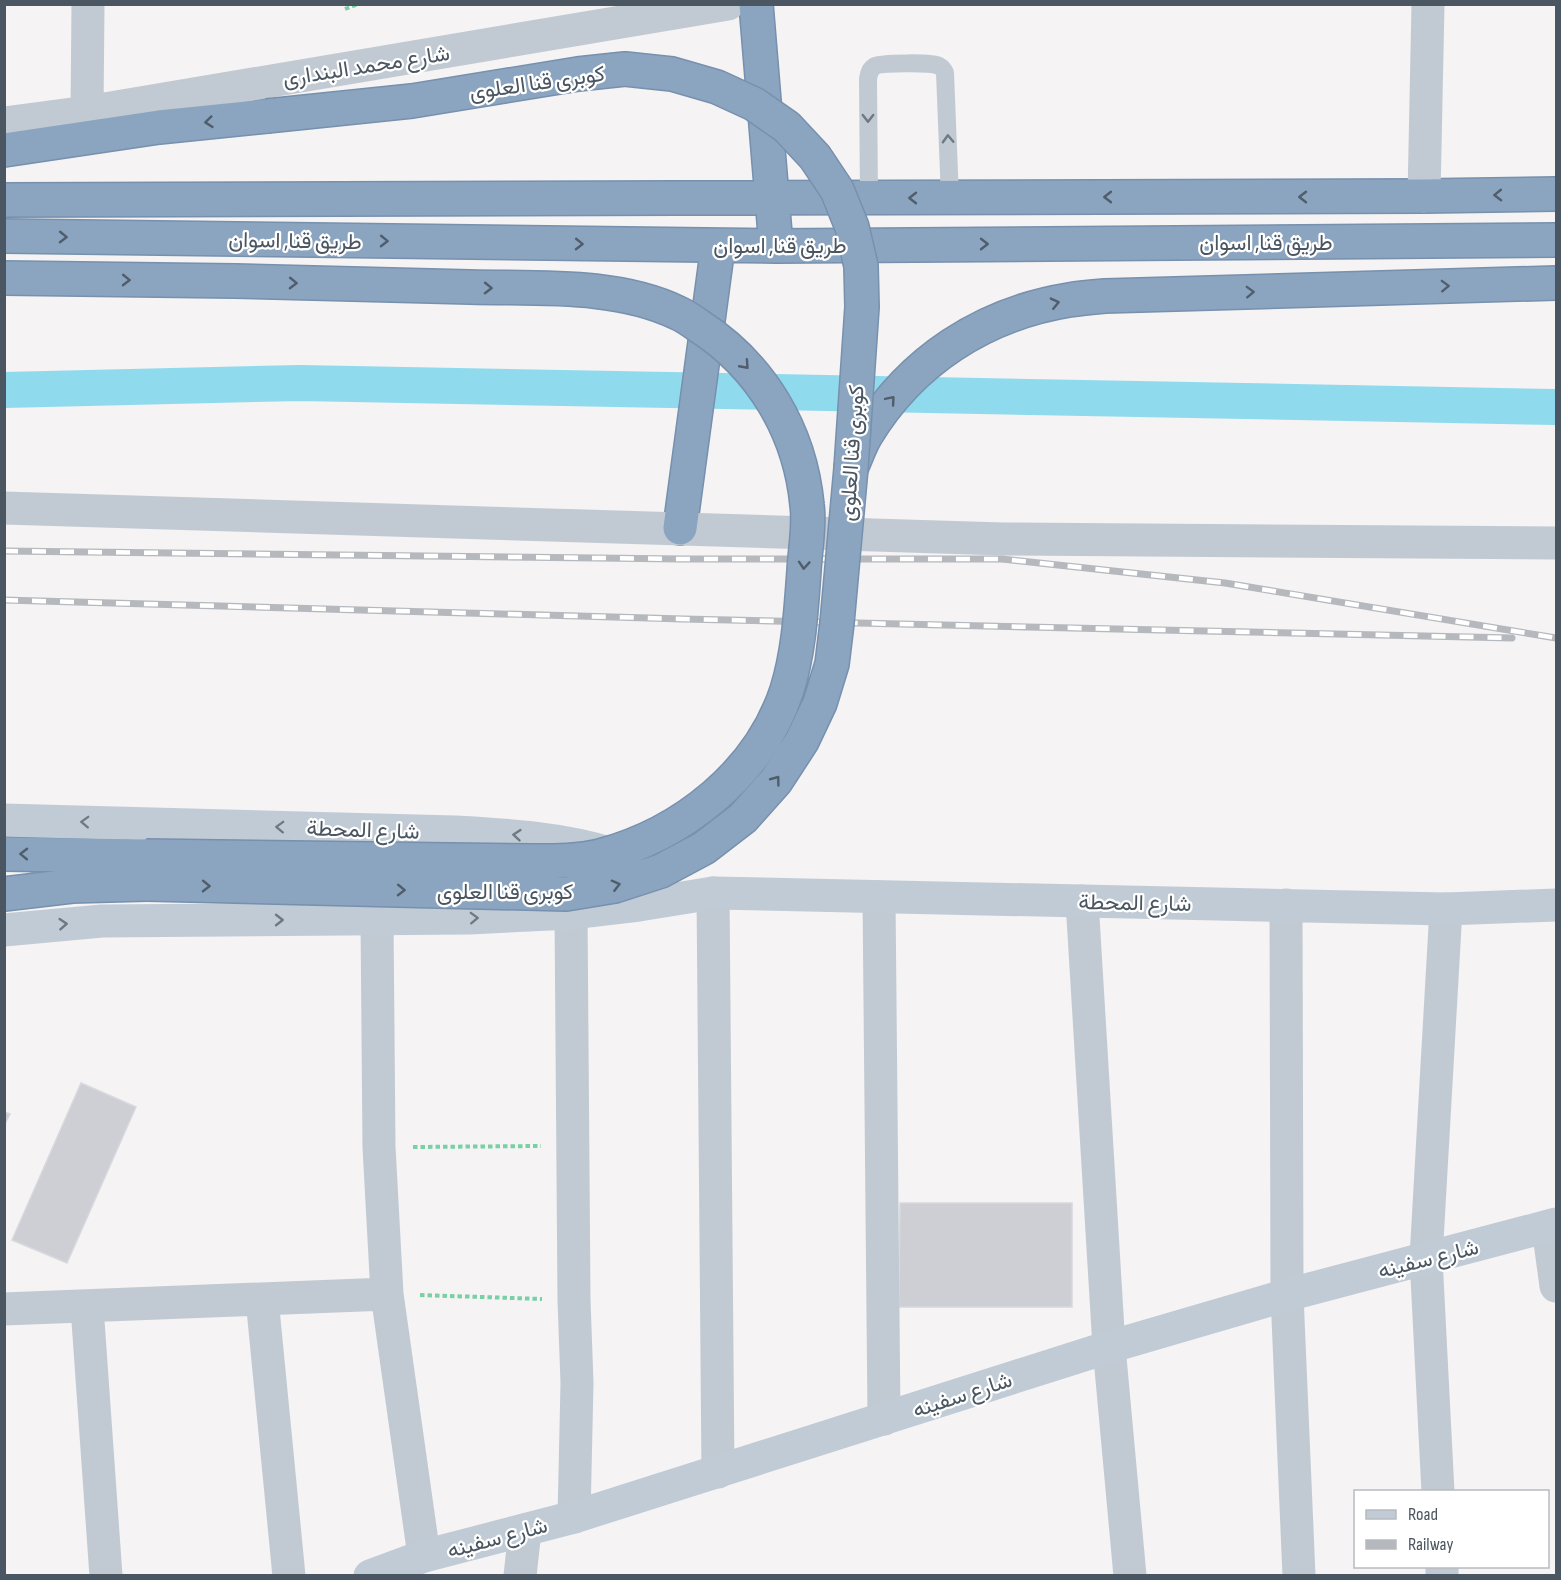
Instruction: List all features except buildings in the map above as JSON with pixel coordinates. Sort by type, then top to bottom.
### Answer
[{"type":"highway","points":[[756,4],[776,246]]},
{"type":"highway","name":"كوبرى قنا العلوى","points":[[4,150],[159,127],[375,106],[578,74],[625,69],[672,74],[717,87],[754,104],[787,127],[815,156],[837,190],[852,227],[861,266],[862,307],[832,664],[820,703],[802,741],[776,782],[743,818],[704,848],[661,871],[615,886],[566,894],[147,870],[4,854]]},
{"type":"highway","name":"طريق قنا, اسوان","points":[[4,200],[1557,194]]},
{"type":"highway","points":[[869,198],[870,245]]},
{"type":"highway","points":[[950,198],[951,245]]},
{"type":"highway","name":"طريق قنا, اسوان","points":[[4,236],[718,246],[1557,240]]},
{"type":"highway","points":[[680,528],[718,246]]},
{"type":"highway","name":"كوبرى قنا العلوى","points":[[4,278],[543,289],[611,293],[639,298],[679,313],[713,335],[743,362],[769,394],[789,429],[802,467],[808,508],[796,654],[786,692],[770,727],[749,760],[722,789],[692,814],[658,833],[598,856],[567,861],[147,870],[72,886],[4,894]]},
{"type":"highway","points":[[850,468],[865,437],[885,408],[907,381],[933,357],[995,321],[1031,309],[1067,300],[1105,296],[1557,283]]},
{"type":"street","points":[[87,112],[88,4]]},
{"type":"street","name":"شارع محمد البندارى","points":[[4,123],[87,112],[690,8],[728,4]]},
{"type":"street","points":[[1424,196],[1428,4]]},
{"type":"street","points":[[4,507],[1003,538],[1557,543]]},
{"type":"street","name":"شارع المحطة","points":[[4,820],[454,831],[522,835],[587,846],[651,866],[713,893]]},
{"type":"street","points":[[713,893],[718,1472]]},
{"type":"street","name":"شارع المحطة","points":[[4,930],[102,921],[469,918],[571,913],[713,893],[1446,909],[1557,905]]},
{"type":"street","points":[[879,897],[884,1419]]},
{"type":"street","points":[[1082,901],[1109,1347],[1130,1575]]},
{"type":"street","points":[[1286,905],[1287,1295],[1299,1575]]},
{"type":"street","points":[[1438,1490],[1426,1258],[1446,909]]},
{"type":"street","points":[[571,913],[574,1300],[577,1383],[574,1517]]},
{"type":"street","points":[[377,919],[379,1147],[387,1294],[424,1556]]},
{"type":"street","points":[[1552,1226],[1557,1286]]},
{"type":"street","name":"شارع سفينه","points":[[370,1575],[424,1556],[574,1517],[1109,1347],[1287,1295],[1552,1226]]},
{"type":"street","points":[[4,1309],[387,1294]]},
{"type":"street","points":[[262,1299],[289,1575]]},
{"type":"street","points":[[87,1306],[106,1575]]},
{"type":"street","points":[[520,1575],[525,1530]]},
{"type":"lane","points":[[869,198],[869,74],[872,69],[882,64],[934,64],[943,68],[945,73],[950,198]]},
{"type":"path","points":[[345,9],[358,4]]},
{"type":"path","points":[[379,1147],[574,1146]]},
{"type":"path","points":[[387,1294],[574,1300]]},
{"type":"waterway","points":[[4,390],[300,383],[1556,407]]},
{"type":"railway","points":[[4,551],[683,559],[1002,559],[1225,583],[1556,638]]},
{"type":"railway","points":[[4,600],[683,619],[1512,638]]}]
